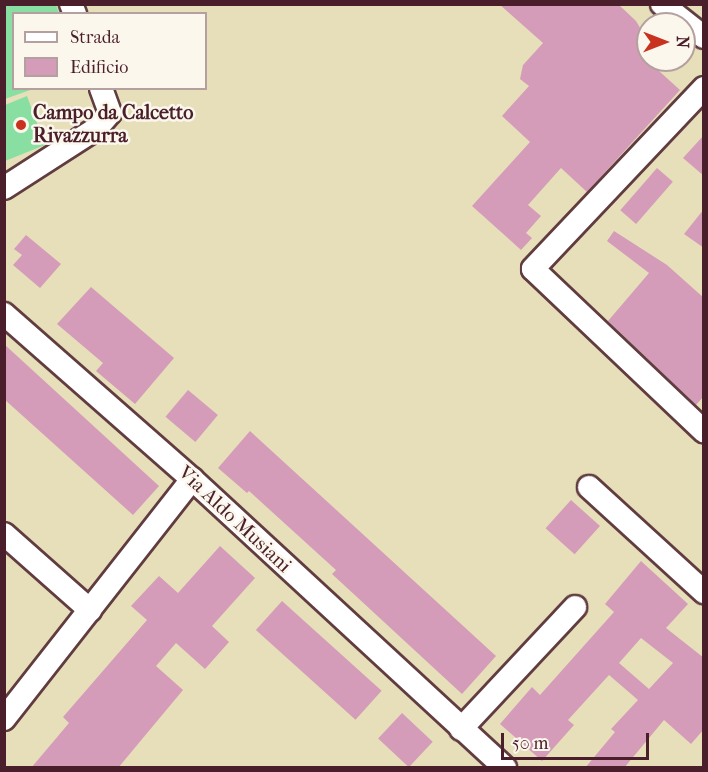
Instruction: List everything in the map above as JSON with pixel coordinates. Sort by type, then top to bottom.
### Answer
[{"type":"street","points":[[662,4],[704,37]]},
{"type":"street","points":[[704,88],[533,269],[704,431]]},
{"type":"street","points":[[4,188],[96,129],[110,113],[102,90]]},
{"type":"street","name":"Via Aldo Musiani","points":[[4,314],[192,479],[505,768]]},
{"type":"street","points":[[4,719],[192,479]]},
{"type":"street","points":[[589,487],[704,592]]},
{"type":"street","points":[[4,534],[90,610]]},
{"type":"street","points":[[461,729],[575,607]]},
{"type":"green space","points":[[5,4],[56,5],[59,12],[12,12],[12,90],[30,90],[5,99]]},
{"type":"green space","name":"Campo da Calcetto Rivazzurra","points":[[27,96],[45,145],[5,161],[5,105]]},
{"type":"building","points":[[499,4],[618,4],[636,21],[636,72],[660,72],[680,90],[587,192],[561,168],[528,205],[541,216],[526,233],[532,238],[521,250],[472,206],[530,142],[502,116],[529,86],[520,79],[523,65],[543,43]]},
{"type":"building","points":[[704,135],[704,176],[683,158]]},
{"type":"building","points":[[657,168],[673,182],[636,224],[620,210]]},
{"type":"building","points":[[704,209],[704,248],[684,234]]},
{"type":"building","points":[[614,231],[667,265],[704,298],[704,396],[696,405],[608,321],[649,273],[607,241]]},
{"type":"building","points":[[26,235],[61,264],[40,288],[13,265],[22,255],[14,249]]},
{"type":"building","points":[[91,287],[174,358],[135,404],[96,371],[103,363],[57,324]]},
{"type":"building","points":[[4,344],[159,486],[133,515],[4,399]]},
{"type":"building","points":[[188,390],[218,415],[195,442],[166,417]]},
{"type":"building","points":[[250,431],[496,656],[462,694],[332,574],[336,570],[249,491],[247,493],[218,468]]},
{"type":"building","points":[[571,500],[600,526],[575,554],[546,528]]},
{"type":"building","points":[[220,546],[255,578],[212,626],[229,642],[205,669],[176,643],[156,666],[183,690],[118,768],[31,768],[69,723],[63,717],[147,620],[131,606],[159,576],[178,593]]},
{"type":"building","points":[[641,561],[688,604],[666,628],[704,658],[704,729],[691,744],[664,720],[624,768],[585,768],[615,732],[611,729],[638,700],[609,675],[568,720],[574,725],[542,761],[500,724],[532,687],[540,695],[614,612],[605,604]],"holes":[[[641,638],[673,663],[649,689],[619,663]]]},
{"type":"building","points":[[282,601],[382,691],[355,720],[256,630]]},
{"type":"building","points":[[402,713],[433,742],[409,767],[378,739]]},
{"type":"place","name":"Campo da Calcetto Rivazzurra","points":[[21,125]]}]
